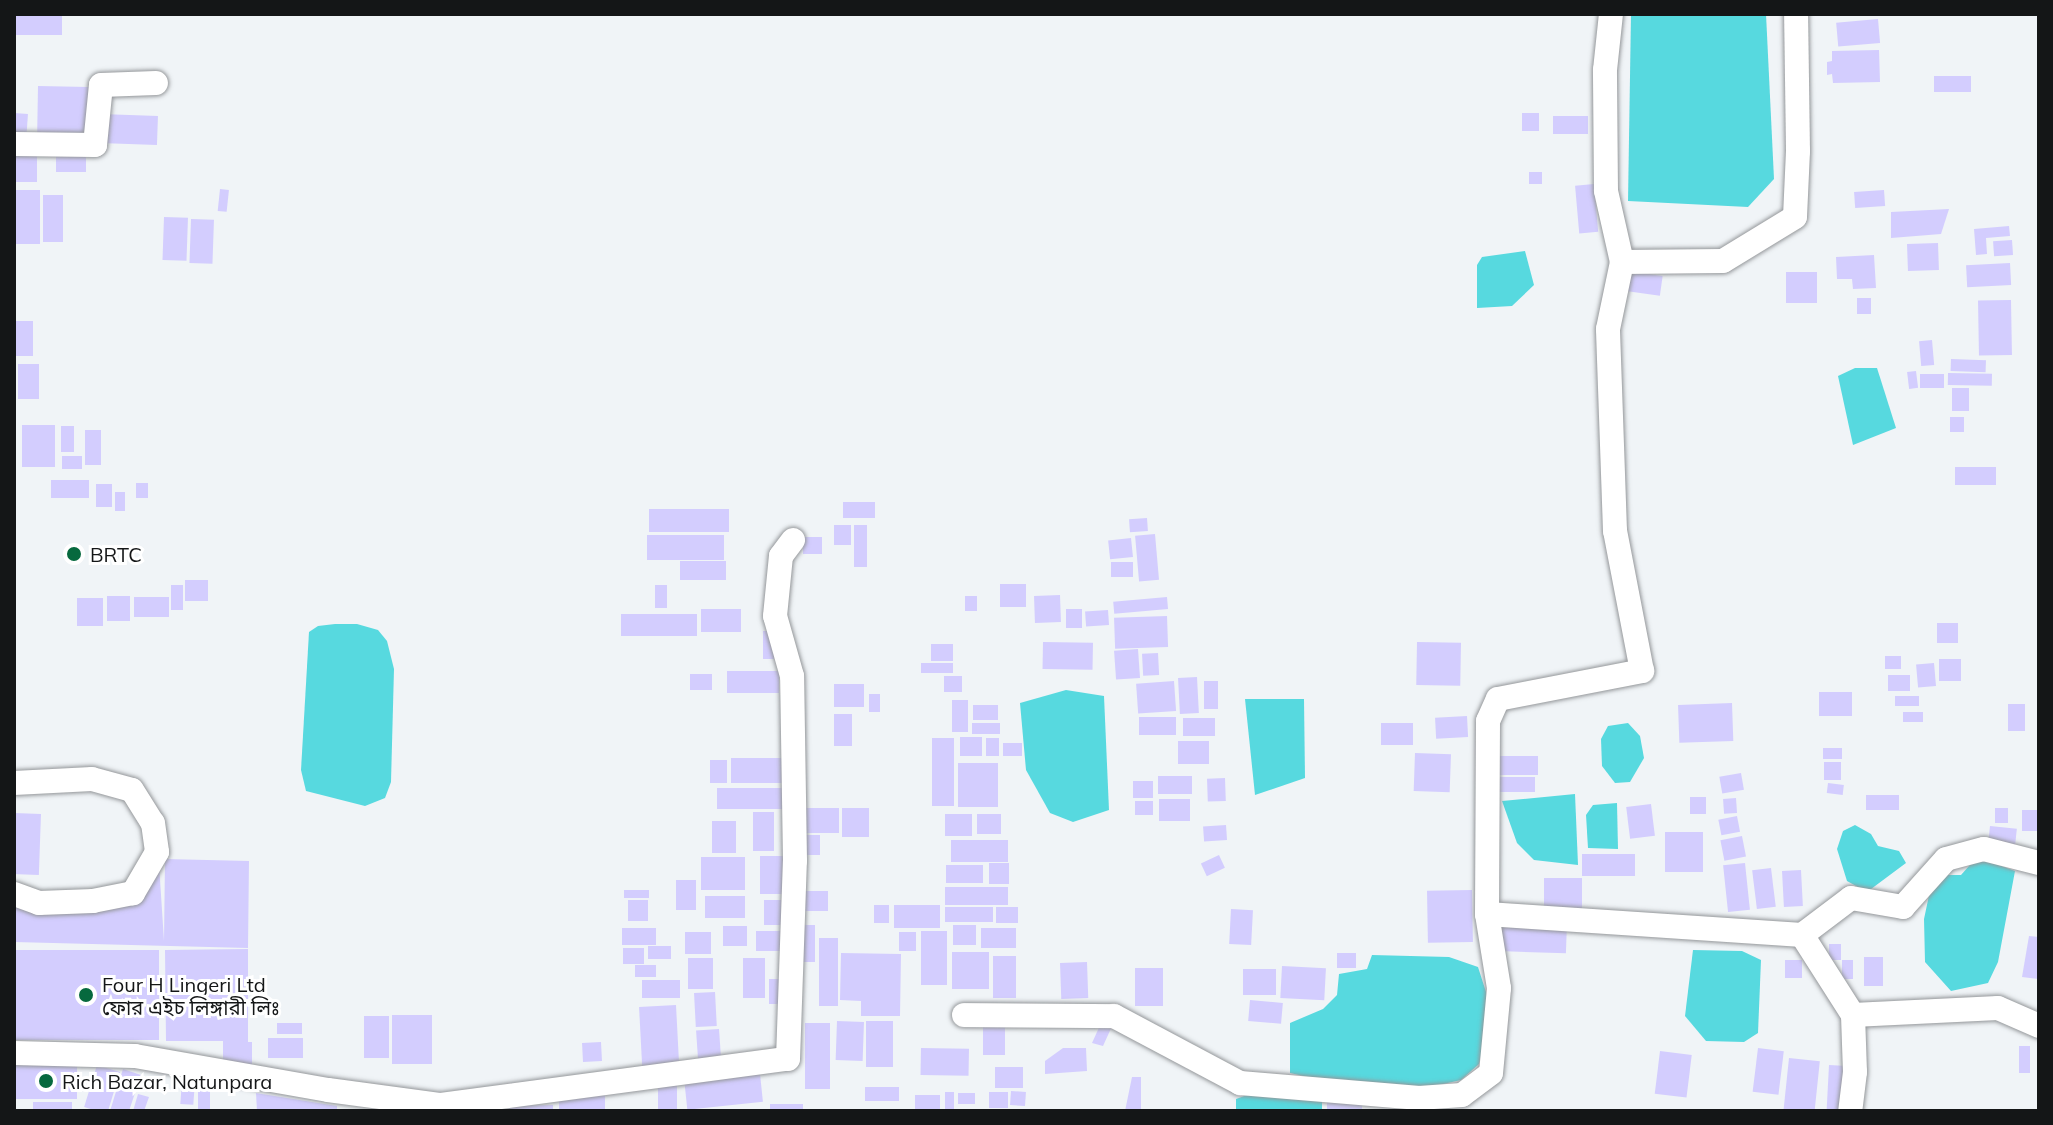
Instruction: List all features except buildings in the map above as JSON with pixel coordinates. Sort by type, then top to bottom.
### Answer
[{"type":"street","points":[[964,1015],[1114,1016],[1240,1083],[1420,1104],[1462,1095],[1491,1073],[1499,988],[1487,914],[1488,721],[1498,699],[1642,671],[1615,531],[1608,329],[1622,262],[1606,191],[1605,70],[1611,14]]},
{"type":"street","points":[[1622,262],[1723,261],[1795,217],[1798,151],[1796,14]]},
{"type":"street","points":[[14,144],[95,145],[101,85],[156,83]]},
{"type":"street","points":[[14,1053],[135,1056],[328,1090],[441,1105],[788,1059],[795,861],[792,676],[775,616],[781,556],[793,540]]},
{"type":"street","points":[[14,783],[92,779],[132,790],[153,823],[157,852],[133,893],[93,901],[39,903],[14,894]]},
{"type":"street","points":[[1487,914],[1802,935],[1851,898],[1903,907],[1946,859],[1984,849],[2039,863]]},
{"type":"street","points":[[1802,935],[1853,1015],[1855,1072],[1850,1111]]},
{"type":"street","points":[[1853,1015],[1998,1008],[2039,1026]]},
{"type":"water","points":[[1631,14],[1766,14],[1774,179],[1748,207],[1628,201]]},
{"type":"water","points":[[1525,251],[1534,285],[1512,306],[1477,308],[1477,265],[1482,257]]},
{"type":"water","points":[[1855,368],[1877,368],[1896,428],[1853,445],[1838,376]]},
{"type":"water","points":[[357,624],[378,630],[387,641],[394,669],[391,782],[385,798],[365,806],[306,791],[301,770],[309,632],[318,626]]},
{"type":"water","points":[[1066,690],[1104,696],[1109,810],[1073,822],[1050,813],[1026,770],[1020,703]]},
{"type":"water","points":[[1245,699],[1304,699],[1305,778],[1255,795]]},
{"type":"water","points":[[1628,723],[1640,736],[1644,758],[1630,782],[1615,783],[1602,766],[1601,739],[1608,726]]},
{"type":"water","points":[[1575,794],[1578,865],[1534,860],[1517,843],[1502,801]]},
{"type":"water","points":[[1617,803],[1618,849],[1588,848],[1586,815],[1593,805]]},
{"type":"water","points":[[1855,825],[1871,834],[1878,846],[1899,851],[1906,863],[1867,892],[1847,881],[1837,849],[1843,831]]},
{"type":"water","points":[[1977,857],[2015,871],[1998,962],[1988,983],[1951,991],[1925,962],[1924,919],[1931,886],[1944,875],[1961,875]]},
{"type":"water","points":[[1693,950],[1742,951],[1761,960],[1758,1033],[1744,1042],[1706,1041],[1685,1016]]},
{"type":"water","points":[[1372,955],[1449,957],[1478,967],[1487,995],[1486,1035],[1479,1064],[1461,1080],[1430,1087],[1321,1080],[1290,1073],[1290,1023],[1323,1009],[1337,995],[1339,974],[1367,969]]},
{"type":"water","points":[[1250,1094],[1322,1099],[1322,1111],[1236,1111],[1236,1099]]},
{"type":"place","name":"BRTC","points":[[74,554]]},
{"type":"place","name":"Four H Lingeri Ltd ফোর এইচ লিঙ্গারী লিঃ","points":[[86,995]]},
{"type":"place","name":"Rich Bazar, Natunpara","points":[[46,1081]]}]
